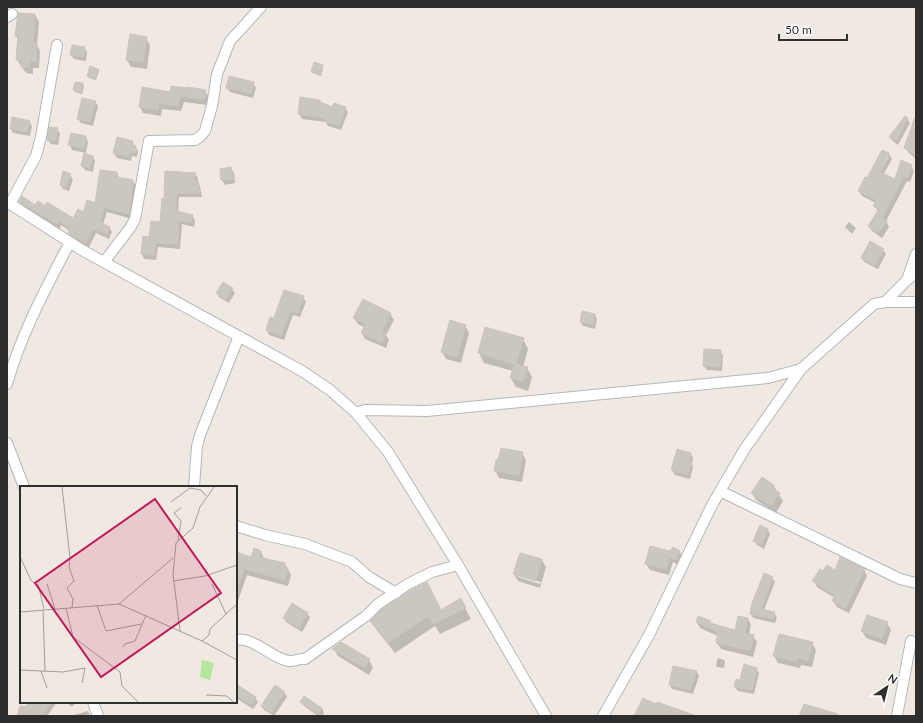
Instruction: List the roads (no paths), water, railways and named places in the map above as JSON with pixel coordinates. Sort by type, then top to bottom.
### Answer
[{"type":"street","points":[[104,262],[130,228],[135,219],[148,143],[150,140],[194,140],[201,136],[205,131],[212,106],[217,74],[230,41],[261,7]]},
{"type":"street","points":[[57,45],[41,137],[36,156],[8,203],[104,262],[302,371],[330,390],[356,413],[388,452],[458,565],[546,716]]},
{"type":"street","points":[[7,384],[19,346],[30,321],[70,242]]},
{"type":"street","points":[[907,280],[916,254]]},
{"type":"street","points":[[885,302],[916,273]]},
{"type":"street","points":[[603,716],[649,635],[720,491],[744,450],[801,369],[874,304],[885,302],[916,302]]},
{"type":"street","points":[[194,486],[197,446],[200,435],[239,336]]},
{"type":"street","points":[[356,413],[365,410],[426,411],[768,378],[801,369]]},
{"type":"street","points":[[7,443],[24,486]]},
{"type":"street","points":[[720,491],[900,578],[916,583]]},
{"type":"street","points":[[237,526],[265,535],[305,544],[352,562],[369,576],[396,593]]},
{"type":"street","points":[[237,640],[245,640],[290,662],[299,658],[305,659],[366,616],[378,604],[408,584],[432,572],[458,565]]},
{"type":"street","points":[[897,716],[911,641]]},
{"type":"street","points":[[94,703],[98,716]]}]
